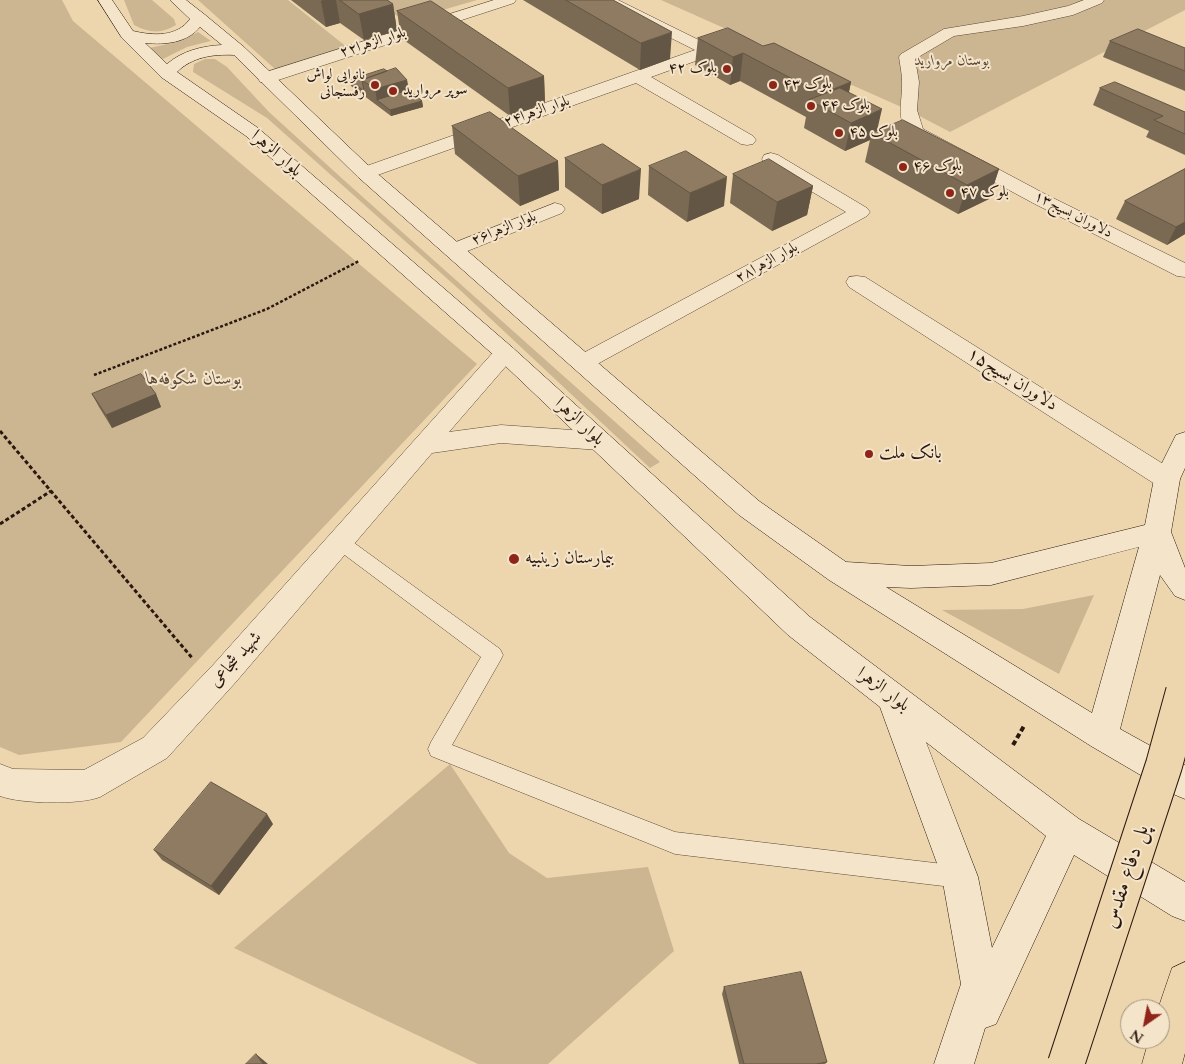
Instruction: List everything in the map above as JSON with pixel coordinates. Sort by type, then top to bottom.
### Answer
[{"type":"main road","name":"بلوار الزهرا","points":[[105,0],[128,35],[167,73],[252,132],[505,353],[799,626],[1067,831],[1185,903]]},
{"type":"main road","points":[[177,0],[238,50],[365,173],[750,508],[839,572],[1102,736],[1185,783]]},
{"type":"main road","name":"بلوار الزهرا۲۲","points":[[266,78],[509,0]]},
{"type":"main road","name":"بلوار الزهرا۲۴","points":[[365,173],[709,52],[606,0]]},
{"type":"main road","name":"دلاوران بسیج۱۳","points":[[1097,0],[1073,10],[1023,21],[950,32],[907,56],[911,82],[908,110],[916,132],[1040,199],[1185,271]]},
{"type":"main road","points":[[128,35],[150,39],[176,37],[194,26],[199,17]]},
{"type":"main road","points":[[167,73],[178,62],[194,54],[238,50]]},
{"type":"main road","points":[[638,76],[747,140]]},
{"type":"main road","name":"بلوار الزهرا۲۸","points":[[582,363],[860,212],[771,159]]},
{"type":"main road","name":"بلوار الزهرا۲۶","points":[[453,250],[555,209]]},
{"type":"main road","name":"دلاوران بسیج۱۵","points":[[857,282],[1167,479]]},
{"type":"main road","name":"شهید شجاعی","points":[[0,780],[13,786],[88,786],[155,748],[215,684],[505,353]]},
{"type":"main road","points":[[424,445],[501,434],[600,441]]},
{"type":"main road","points":[[1102,736],[1157,532],[1167,479],[1185,441]]},
{"type":"main road","points":[[839,572],[911,577],[990,574],[1157,532]]},
{"type":"main road","points":[[1157,532],[1169,565],[1185,588]]},
{"type":"main road","name":"پل دفاع مقدس","points":[[1066,1064],[1164,765],[1185,689]]},
{"type":"main road","points":[[893,698],[960,877],[980,984],[955,1064]]},
{"type":"main road","points":[[955,1064],[1067,831]]},
{"type":"main road","points":[[1162,1064],[1185,981]]},
{"type":"lane","points":[[340,542],[494,655],[438,749],[674,843],[960,877]]},
{"type":"path","points":[[94,375],[267,309],[384,248]]},
{"type":"path","points":[[0,431],[215,684]]},
{"type":"path","points":[[0,524],[51,490]]},
{"type":"path","points":[[995,776],[1040,697]]},
{"type":"green space","name":"بوستان شکوفه‌ها","points":[[0,0],[62,0],[73,21],[477,364],[121,742],[19,755],[0,747]]},
{"type":"green space","points":[[124,0],[152,0],[174,19],[176,25],[161,31],[150,31],[140,28],[134,25]]},
{"type":"green space","points":[[198,0],[288,0],[348,48],[275,69]]},
{"type":"green space","points":[[373,0],[477,0],[405,21]]},
{"type":"green space","name":"بوستان مروارید","points":[[661,0],[1185,0],[1185,10],[950,132],[908,110]]},
{"type":"green space","points":[[198,32],[211,41],[187,47],[163,59],[149,48],[177,42]]},
{"type":"green space","points":[[205,59],[215,59],[227,67],[269,112],[660,462],[650,468],[461,291],[267,118],[193,72],[194,64]]},
{"type":"green space","points":[[1094,595],[1059,674],[942,610],[1023,609]]},
{"type":"green space","points":[[450,764],[509,853],[547,878],[648,867],[674,951],[548,1064],[478,1064],[234,948]]},
{"type":"building","points":[[340,0],[387,0],[393,4],[359,14]]},
{"type":"building","points":[[566,0],[613,0],[672,32],[641,43]]},
{"type":"building","points":[[431,1],[544,76],[508,88],[397,11]]},
{"type":"building","points":[[728,28],[763,46],[774,43],[851,82],[821,94],[743,53],[733,57],[698,38]]},
{"type":"building","points":[[1138,29],[1185,48],[1185,71],[1110,41]]},
{"type":"building","points":[[396,68],[407,80],[375,89],[362,80]]},
{"type":"building","points":[[384,69],[387,71],[362,80],[364,91],[350,80]]},
{"type":"building","points":[[1115,82],[1185,112],[1185,134],[1154,120],[1163,116],[1100,88]]},
{"type":"building","points":[[840,88],[882,109],[851,123],[809,100]]},
{"type":"building","points":[[409,90],[422,101],[390,110],[377,100]]},
{"type":"building","points":[[490,112],[558,161],[518,176],[452,126]]},
{"type":"building","points":[[903,120],[999,169],[967,185],[872,133]]},
{"type":"building","points":[[603,144],[641,169],[602,185],[565,158]]},
{"type":"building","points":[[686,151],[727,177],[690,193],[649,166]]},
{"type":"building","points":[[769,159],[813,186],[777,202],[733,174]]},
{"type":"building","points":[[1185,169],[1185,222],[1176,227],[1125,201]]},
{"type":"building","points":[[141,374],[156,394],[106,415],[92,394]]},
{"type":"building","points":[[211,782],[267,814],[211,886],[154,850]]},
{"type":"building","points":[[801,972],[827,1062],[816,1064],[744,1064],[724,987]]},
{"type":"building","points":[[256,1054],[263,1064],[246,1064]]},
{"type":"place","name":"بلوک ۴۲","points":[[727,69]]},
{"type":"place","name":"نانوایی لواش رفسنجانی","points":[[375,85]]},
{"type":"place","name":"بلوک ۴۳","points":[[773,85]]},
{"type":"place","name":"سوپر مروارید","points":[[393,91]]},
{"type":"place","name":"بلوک ۴۴","points":[[811,106]]},
{"type":"place","name":"بلوک ۴۵","points":[[839,133]]},
{"type":"place","name":"بلوک ۴۶","points":[[903,167]]},
{"type":"place","name":"بلوک ۴۷","points":[[950,193]]},
{"type":"place","name":"بانک ملت","points":[[869,454]]},
{"type":"place","name":"بیمارستان زینبیه","points":[[514,559]]}]
